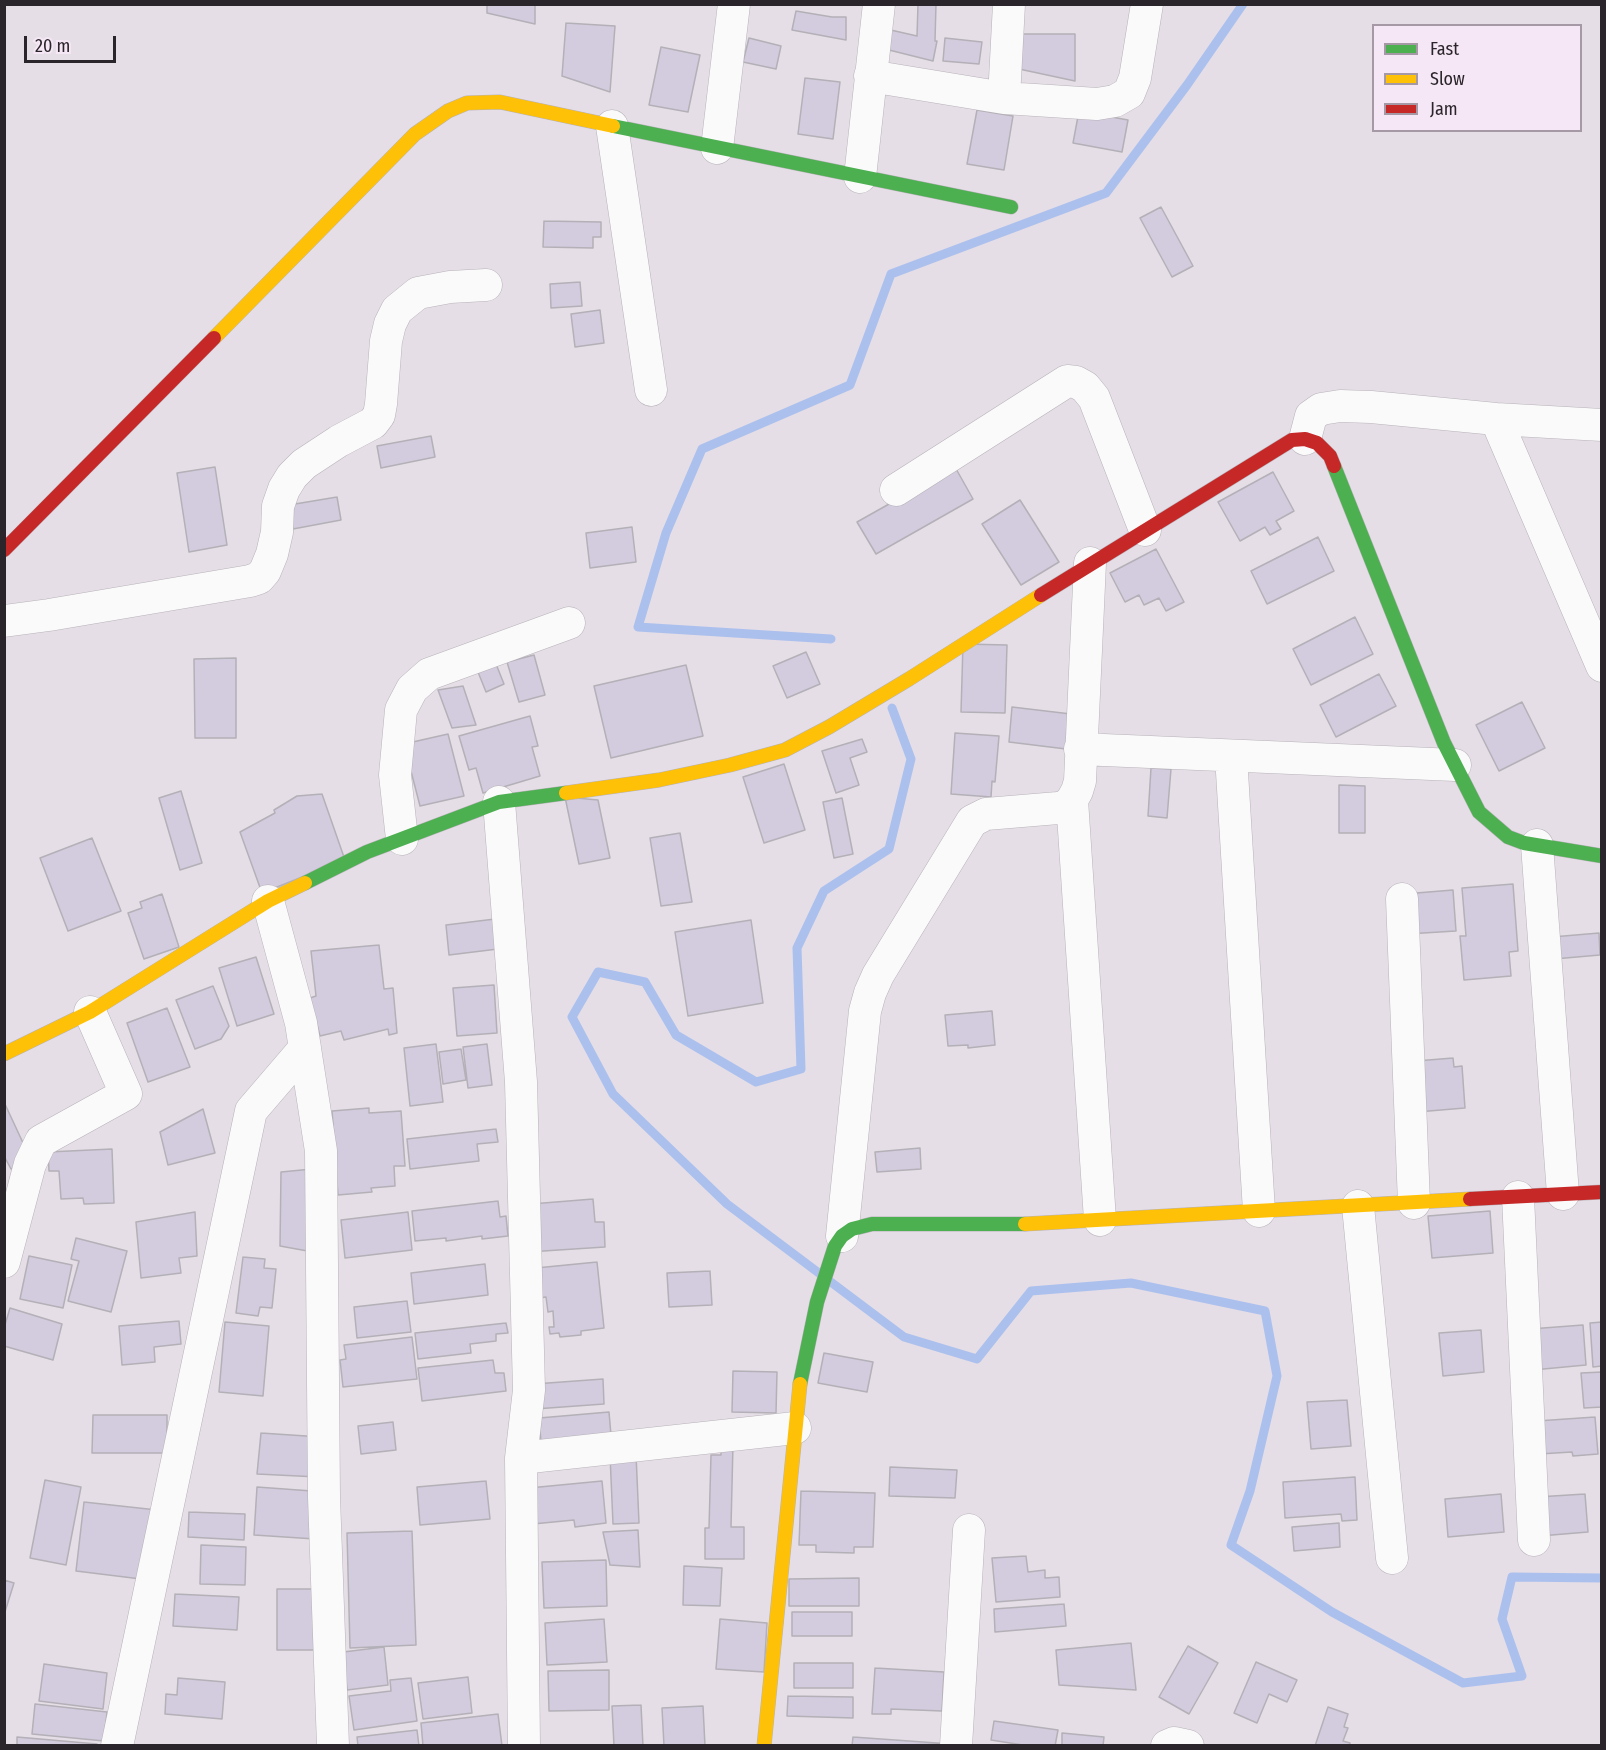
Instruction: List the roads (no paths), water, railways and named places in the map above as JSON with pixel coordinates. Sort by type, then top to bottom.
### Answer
[{"type":"street","points":[[717,148],[734,4]]},
{"type":"street","points":[[860,177],[879,4]]},
{"type":"street","points":[[1004,98],[1009,4]]},
{"type":"street","points":[[870,76],[1004,98],[1096,104],[1114,101],[1129,93],[1135,78],[1147,4]]},
{"type":"street","points":[[4,550],[416,134],[448,111],[467,103],[500,102],[1011,207]]},
{"type":"street","points":[[612,126],[651,390]]},
{"type":"street","points":[[4,621],[82,610],[259,578],[265,572],[272,554],[277,532],[278,506],[292,476],[304,464],[373,423],[379,415],[386,341],[390,324],[398,310],[418,293],[434,289],[486,285]]},
{"type":"street","points":[[896,490],[1067,381],[1076,382],[1085,387],[1094,398],[1145,530]]},
{"type":"street","points":[[1305,439],[1311,416],[1321,409],[1340,406],[1371,406],[1496,419],[1602,425]]},
{"type":"street","points":[[1496,419],[1602,666]]},
{"type":"street","points":[[4,1054],[90,1012],[268,901],[367,852],[499,802],[659,780],[730,765],[785,750],[829,727],[909,679],[1090,563],[1293,440],[1305,439],[1317,443],[1330,456],[1455,765],[1479,812],[1508,837],[1537,845],[1602,856]]},
{"type":"street","points":[[764,1746],[799,1391],[817,1302],[839,1241],[865,1011],[878,975],[972,821],[986,814],[1058,808],[1066,806],[1072,800],[1080,781],[1090,563]]},
{"type":"street","points":[[402,839],[394,775],[400,710],[412,690],[429,674],[569,622]]},
{"type":"street","points":[[1080,749],[1455,765]]},
{"type":"street","points":[[1231,756],[1259,1211]]},
{"type":"street","points":[[1072,800],[1100,1220]]},
{"type":"street","points":[[499,802],[521,1082],[529,1390],[522,1458],[524,1746]]},
{"type":"street","points":[[1537,845],[1563,1194]]},
{"type":"street","points":[[1402,899],[1414,1203]]},
{"type":"street","points":[[268,901],[301,1023],[321,1151],[324,1497],[333,1746]]},
{"type":"street","points":[[4,1262],[30,1164],[40,1141],[126,1094],[90,1012]]},
{"type":"street","points":[[117,1746],[250,1111],[305,1048]]},
{"type":"street","points":[[839,1241],[852,1229],[872,1224],[1015,1225],[1602,1192]]},
{"type":"street","points":[[1518,1197],[1534,1540]]},
{"type":"street","points":[[1358,1206],[1392,1558]]},
{"type":"street","points":[[522,1458],[795,1428]]},
{"type":"street","points":[[956,1746],[969,1530]]},
{"type":"street","points":[[1167,1746],[1174,1743],[1188,1746]]},
{"type":"waterway","points":[[831,639],[638,627],[666,533],[702,449],[850,385],[891,274],[1106,193],[1187,85],[1243,4]]},
{"type":"waterway","points":[[892,708],[911,759],[889,849],[824,891],[797,948],[801,1069],[756,1082],[676,1035],[645,982],[598,972],[572,1017],[613,1094],[727,1204],[904,1337],[977,1359],[1031,1291],[1131,1283],[1265,1311],[1277,1376],[1250,1491],[1231,1545],[1332,1612],[1463,1683],[1522,1676],[1502,1619],[1512,1577],[1602,1578]]}]
